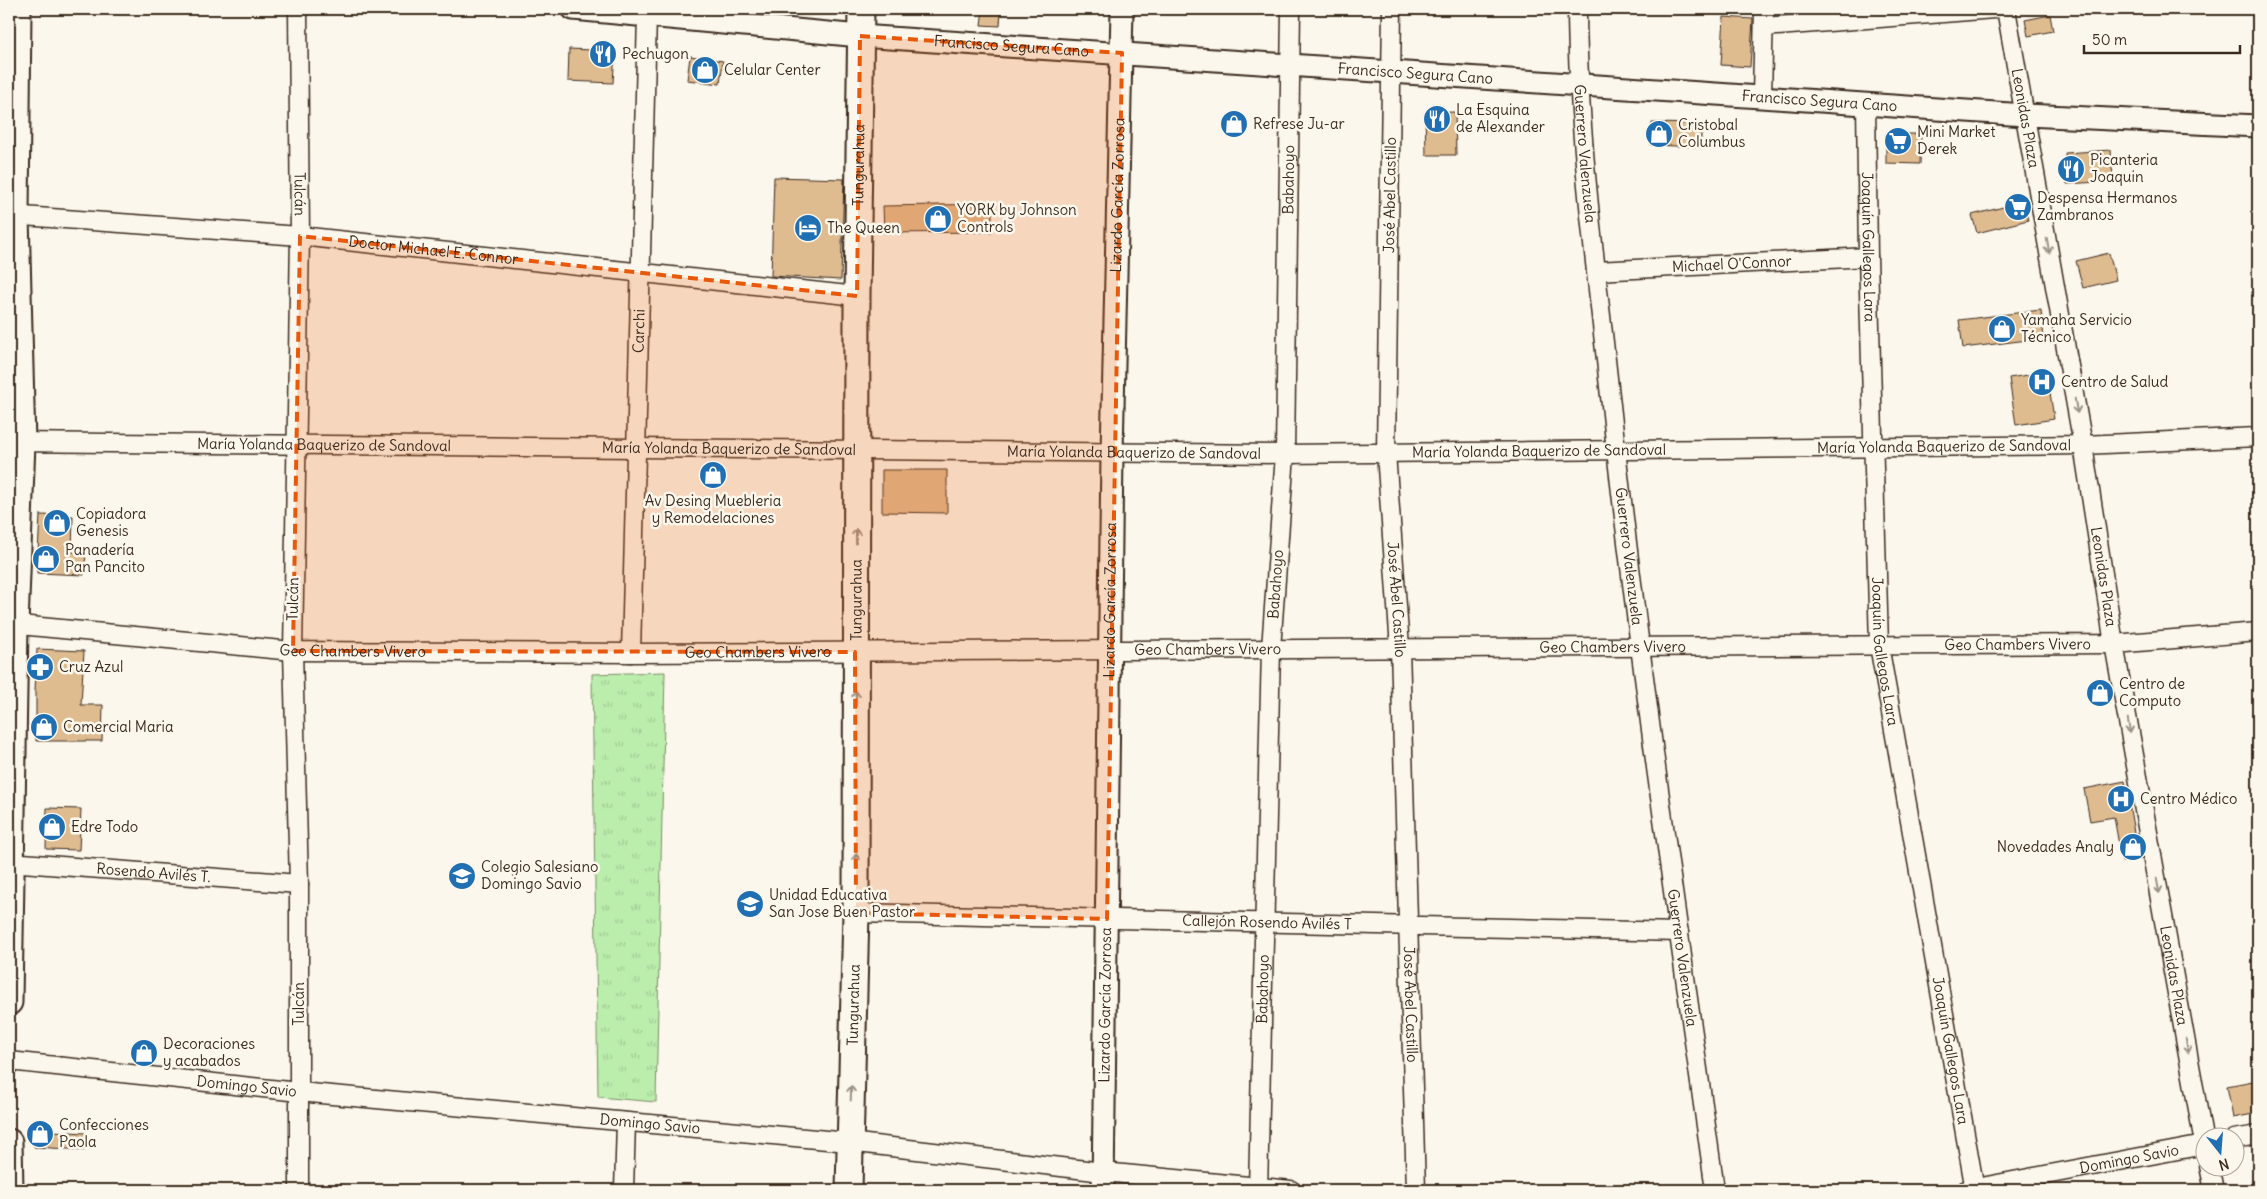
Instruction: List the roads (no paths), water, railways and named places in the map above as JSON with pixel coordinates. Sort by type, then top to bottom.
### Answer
[{"type":"main road","points":[[9,1002],[15,443],[13,216],[18,9]]},
{"type":"main road","name":"Tungurahua","points":[[848,1190],[856,913],[857,296],[861,9]]},
{"type":"main road","points":[[9,1142],[10,1190]]},
{"type":"street","name":"Tulcán","points":[[298,9],[300,236],[293,651],[298,884],[299,1190]]},
{"type":"street","name":"Francisco Segura Cano","points":[[573,9],[647,12],[860,36],[2025,115],[2258,126]]},
{"type":"street","name":"Lizardo García Zorrosa","points":[[1103,1181],[1112,453],[1122,9]]},
{"type":"street","name":"Babahoyo","points":[[1258,1188],[1271,649],[1285,454],[1292,65],[1291,9]]},
{"type":"street","name":"José Abel Castillo","points":[[1392,9],[1386,453],[1400,648],[1410,926],[1416,1190]]},
{"type":"street","name":"Guerrero Valenzuela","points":[[1577,9],[1578,84],[1596,271],[1639,647],[1715,1190]]},
{"type":"street","points":[[1762,96],[1764,9]]},
{"type":"street","points":[[1764,27],[1994,9]]},
{"type":"street","name":"Leonidas Plaza","points":[[2006,9],[2083,445],[2114,644],[2201,1126]]},
{"type":"street","name":"Carchi","points":[[631,653],[635,448],[642,274],[647,12]]},
{"type":"street","name":"Joaquín Gallegos Lara","points":[[1866,103],[1868,257],[1879,645],[1972,1190]]},
{"type":"street","name":"Doctor Michael E. Connor","points":[[13,216],[300,236],[857,296]]},
{"type":"street","name":"Michael O'Connor","points":[[1596,271],[1868,257]]},
{"type":"street","name":"María Yolanda Baquerizo de Sandoval","points":[[15,443],[1285,454],[2083,445],[2258,437]]},
{"type":"street","name":"Geo Chambers Vivero","points":[[12,624],[293,651],[631,653],[2114,644],[2258,632]]},
{"type":"street","name":"Rosendo Avilés T.","points":[[10,862],[298,884]]},
{"type":"street","name":"Callejón Rosendo Avilés T","points":[[856,913],[1679,932]]},
{"type":"street","name":"Domingo Savio","points":[[9,1061],[299,1092],[849,1142],[1103,1181],[1291,1190]]},
{"type":"street","points":[[624,1190],[626,1122]]},
{"type":"street","points":[[2244,1137],[2258,1135]]},
{"type":"street","name":"Domingo Savio","points":[[1972,1190],[2194,1146]]},
{"type":"street","points":[[2211,1176],[2214,1190]]},
{"type":"place","name":"Pechugon","points":[[603,54]]},
{"type":"place","name":"Celular Center","points":[[705,70]]},
{"type":"place","name":"La Esquina de Alexander","points":[[1437,119]]},
{"type":"place","name":"Refrese Ju-ar","points":[[1234,124]]},
{"type":"place","name":"Cristobal Columbus","points":[[1659,134]]},
{"type":"place","name":"Mini Market Derek","points":[[1898,141]]},
{"type":"place","name":"Picanteria Joaquin","points":[[2071,169]]},
{"type":"place","name":"Despensa Hermanos Zambranos","points":[[2018,207]]},
{"type":"place","name":"YORK by Johnson Controls","points":[[938,219]]},
{"type":"place","name":"The Queen","points":[[808,228]]},
{"type":"place","name":"Yamaha Servicio Técnico","points":[[2002,329]]},
{"type":"place","name":"Centro de Salud","points":[[2042,382]]},
{"type":"place","name":"Av Desing Muebleria y Remodelaciones","points":[[713,475]]},
{"type":"place","name":"Copiadora Genesis","points":[[57,523]]},
{"type":"place","name":"Panadería Pan Pancito","points":[[46,559]]},
{"type":"place","name":"Cruz Azul","points":[[40,667]]},
{"type":"place","name":"Centro de Computo","points":[[2100,693]]},
{"type":"place","name":"Comercial Maria","points":[[44,727]]},
{"type":"place","name":"Centro Médico","points":[[2121,799]]},
{"type":"place","name":"Edre Todo","points":[[52,827]]},
{"type":"place","name":"Novedades Analy","points":[[2133,847]]},
{"type":"place","name":"Colegio Salesiano Domingo Savio","points":[[462,876]]},
{"type":"place","name":"Unidad Educativa San Jose Buen Pastor","points":[[750,904]]},
{"type":"place","name":"Decoraciones y acabados","points":[[144,1053]]},
{"type":"place","name":"Confecciones Paola","points":[[40,1134]]}]
